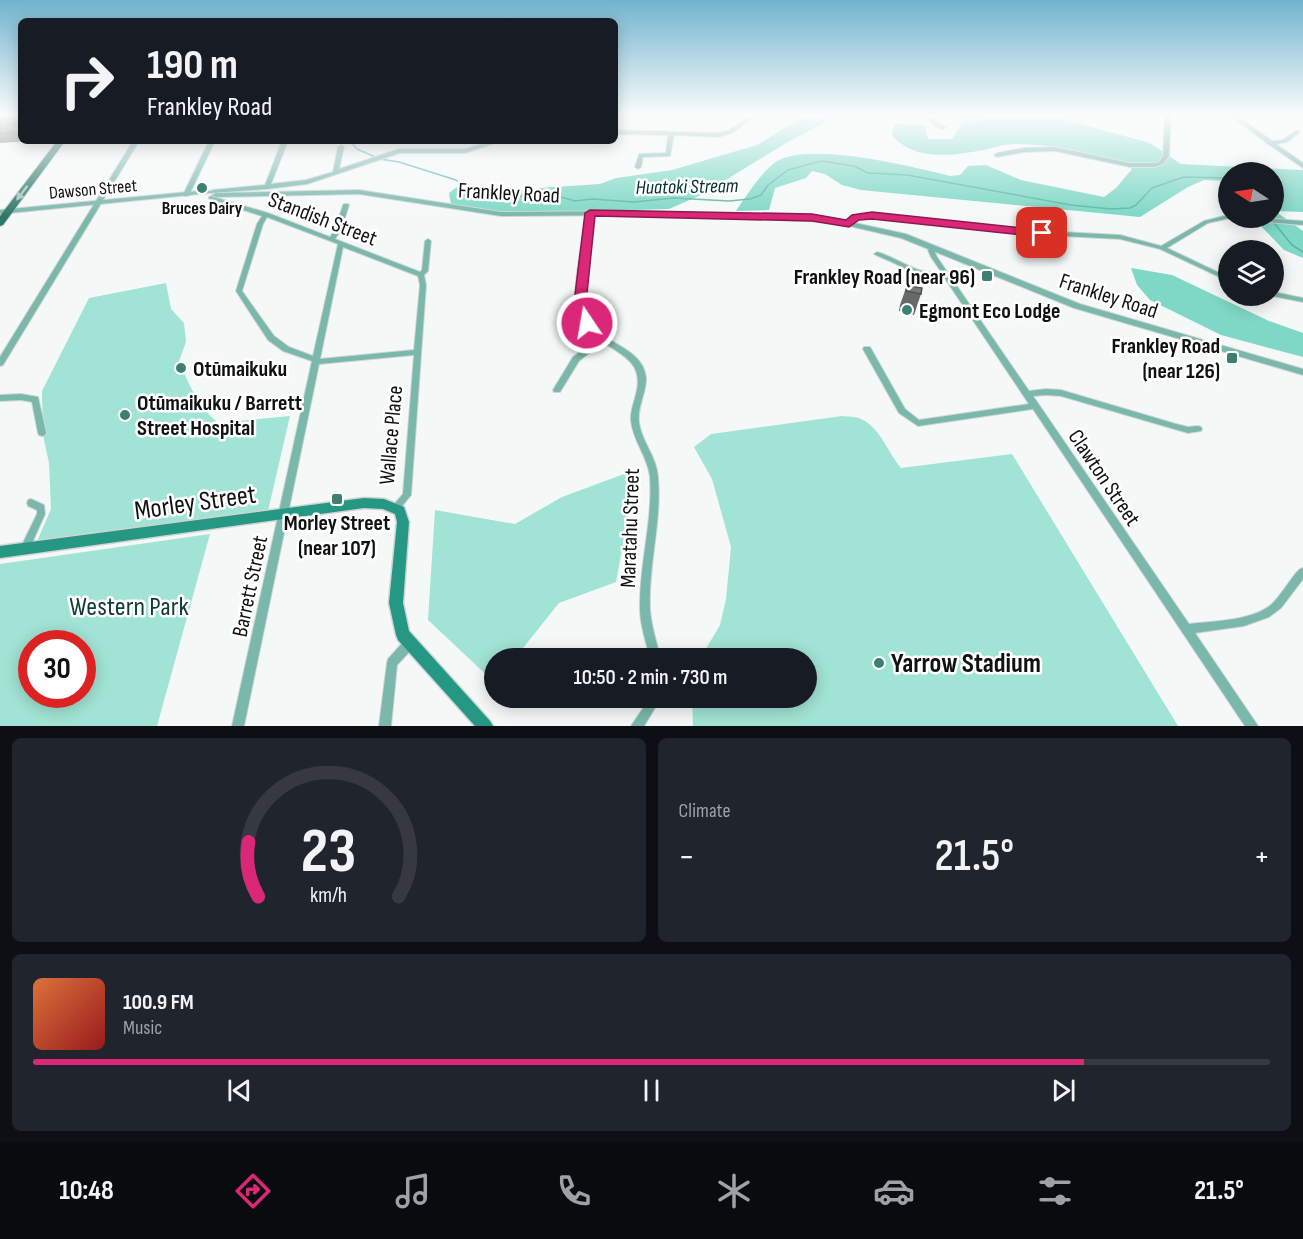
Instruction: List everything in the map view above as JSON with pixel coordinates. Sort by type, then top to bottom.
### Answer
[{"type":"main road","points":[[0,223],[4,211],[55,149]]},
{"type":"main road","name":"Morley Street","points":[[0,552],[364,503],[384,504],[395,508]]},
{"type":"main road","name":"Wallace Place","points":[[395,508],[400,511],[403,522],[397,614],[402,635],[409,644]]},
{"type":"main road","points":[[409,644],[485,726]]},
{"type":"street","points":[[0,363],[131,149]]},
{"type":"street","points":[[187,195],[208,149]]},
{"type":"street","points":[[267,191],[282,149]]},
{"type":"street","points":[[335,173],[341,149]]},
{"type":"street","points":[[212,195],[237,190],[267,191],[304,183],[390,153],[407,150],[475,149]]},
{"type":"street","points":[[638,167],[641,155],[668,155],[670,149]]},
{"type":"street","points":[[672,149],[672,160]]},
{"type":"street","points":[[997,155],[1024,150],[1055,149],[1130,165],[1155,165],[1161,163],[1166,156],[1166,149]]},
{"type":"street","points":[[1278,149],[1303,166]]},
{"type":"street","name":"Dawson Street","points":[[4,211],[187,195],[267,191]]},
{"type":"street","name":"Frankley Road","points":[[267,191],[359,192],[501,214],[590,213],[812,218],[849,224],[903,236],[1077,306],[1303,372]]},
{"type":"street","name":"Standish Street","points":[[212,195],[421,275]]},
{"type":"street","points":[[331,239],[338,230],[346,205]]},
{"type":"street","name":"Maratahu Street","points":[[590,213],[582,267],[581,311],[590,328],[633,359],[641,370],[643,386],[635,422],[651,458],[654,480],[645,609],[653,648]]},
{"type":"street","points":[[266,214],[260,224],[239,291],[271,338],[286,349],[321,362],[418,352]]},
{"type":"street","points":[[849,224],[855,217],[887,217],[1042,233],[1106,235],[1161,248],[1218,274]]},
{"type":"street","points":[[1161,248],[1206,222],[1218,219]]},
{"type":"street","points":[[1284,221],[1303,223]]},
{"type":"street","name":"Wallace Place","points":[[395,508],[407,495],[423,285],[421,275],[425,271],[428,241]]},
{"type":"street","name":"Barrett Street","points":[[238,726],[340,246],[343,244]]},
{"type":"street","name":"Clawton Street","points":[[933,248],[931,250],[934,257],[1252,726]]},
{"type":"street","points":[[877,254],[899,261],[919,275],[947,275]]},
{"type":"street","points":[[1284,296],[1303,300]]},
{"type":"street","points":[[557,390],[576,359],[603,339]]},
{"type":"street","points":[[867,349],[902,411],[918,423],[1036,406]]},
{"type":"street","points":[[1027,394],[1061,393],[1176,427],[1188,430],[1198,429]]},
{"type":"street","points":[[0,398],[33,398],[36,401],[42,433]]},
{"type":"street","points":[[24,549],[41,514],[41,508],[32,502]]},
{"type":"street","points":[[1187,629],[1242,621],[1268,613],[1303,572]]},
{"type":"street","points":[[386,726],[392,663],[409,644]]},
{"type":"street","points":[[637,726],[649,708]]},
{"type":"green space","points":[[744,149],[776,149],[701,195],[669,209],[499,214],[451,205],[449,193],[462,183],[488,196],[509,190],[600,184],[616,178],[672,170]]},
{"type":"green space","points":[[911,149],[987,149],[947,155],[922,153]]},
{"type":"green space","points":[[1064,149],[1159,149],[1181,164],[1218,166],[1218,181],[1204,180],[1188,187],[1140,217],[861,190],[842,185],[825,174],[812,171],[806,178],[775,188],[769,210],[736,211],[758,180],[773,164],[788,157],[808,154],[859,157],[950,176],[960,175],[968,166],[986,165],[1021,180],[1104,197],[1116,188],[1132,169],[1106,158]]},
{"type":"green space","points":[[1284,169],[1303,170],[1303,212],[1284,211]]},
{"type":"green space","points":[[1284,217],[1303,231],[1303,258],[1284,250],[1284,240],[1274,240],[1263,228],[1284,228]]},
{"type":"green space","points":[[1131,268],[1172,275],[1218,297],[1218,306],[1237,306],[1269,321],[1303,333],[1303,357],[1221,335],[1150,300],[1137,285]]},
{"type":"green space","name":"Otūmaikuku / Barrett Street Hospital","points":[[166,283],[171,309],[184,323],[186,342],[179,361],[195,395],[205,410],[218,423],[290,416],[268,511],[35,546],[51,509],[49,463],[43,435],[42,391],[89,298]]},
{"type":"green space","points":[[842,416],[857,417],[868,423],[879,434],[901,468],[1012,454],[1178,726],[693,726],[692,708],[817,708],[817,648],[707,648],[720,625],[726,599],[731,547],[712,479],[694,447],[711,434]]},
{"type":"green space","points":[[632,471],[632,495],[616,582],[559,603],[523,648],[484,648],[484,673],[428,620],[435,510],[515,524],[562,497]]},
{"type":"green space","name":"Western Park","points":[[210,534],[157,726],[0,726],[0,564]]},
{"type":"building","points":[[907,285],[922,288],[921,294],[906,291]]},
{"type":"waterway","name":"Huatoki Stream","points":[[357,149],[380,159],[399,162],[456,180],[476,194],[538,197],[554,195],[575,201],[592,199],[634,202],[673,198],[729,201],[750,199],[761,195],[768,185],[788,170],[821,161],[854,166],[868,173],[907,175],[1071,205],[1111,209],[1130,208],[1136,205],[1152,188],[1184,177],[1218,178]]},
{"type":"waterway","name":"Huatoki Stream","points":[[1278,228],[1292,245],[1303,252]]},
{"type":"place","name":"Bruces Dairy","points":[[202,188]]},
{"type":"place","name":"Frankley Road (near 96)","points":[[987,276]]},
{"type":"place","name":"Egmont Eco Lodge","points":[[907,310]]},
{"type":"place","name":"Frankley Road (near 126)","points":[[1232,358]]},
{"type":"place","name":"Otūmaikuku","points":[[181,368]]},
{"type":"place","name":"Otūmaikuku / Barrett Street Hospital","points":[[125,415]]},
{"type":"place","name":"Morley Street (near 107)","points":[[337,499]]},
{"type":"place","name":"Yarrow Stadium","points":[[879,663]]},
{"type":"route","points":[[587,323],[580,303],[582,267],[590,213],[812,218],[849,224],[850,220],[855,217],[872,216],[1042,233]]}]
